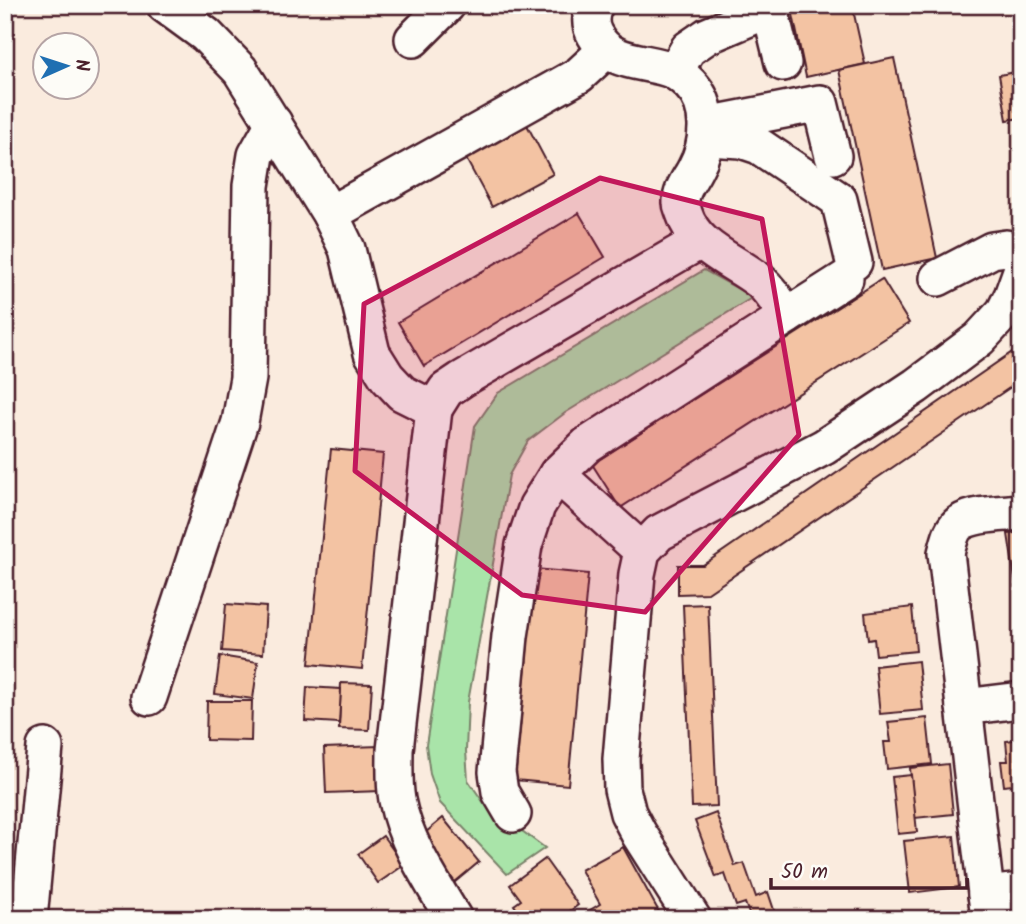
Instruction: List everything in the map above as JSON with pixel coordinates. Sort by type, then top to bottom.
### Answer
[{"type":"street","points":[[165,5],[206,34],[240,70],[330,215],[347,248],[372,353],[387,377],[402,393],[434,409]]},
{"type":"street","points":[[414,39],[447,5]]},
{"type":"street","points":[[595,5],[591,12],[591,28],[605,51],[675,72],[692,86],[703,104],[706,131],[697,166],[686,184],[681,202],[687,225],[699,241],[761,282],[787,316]]},
{"type":"street","points":[[675,72],[688,49],[707,36],[770,9],[782,63]]},
{"type":"street","points":[[330,215],[579,75],[605,51]]},
{"type":"street","points":[[706,131],[820,103],[833,156]]},
{"type":"street","points":[[149,697],[240,422],[248,378],[251,186],[256,155],[274,123]]},
{"type":"street","points":[[513,814],[500,792],[497,772],[510,636],[524,545],[537,506],[557,474],[587,445],[787,316],[850,271],[839,200],[759,146],[706,131]]},
{"type":"street","points":[[454,919],[406,832],[397,800],[395,777],[434,409],[446,390],[461,380],[699,241]]},
{"type":"street","points":[[938,278],[992,250],[1006,248],[1021,255]]},
{"type":"street","points":[[693,919],[639,834],[628,813],[622,789],[621,759],[636,587],[642,551],[659,533],[824,447],[916,386],[979,339],[1004,312],[1021,271]]},
{"type":"street","points":[[557,474],[642,551]]},
{"type":"street","points":[[1021,512],[979,516],[959,523],[952,533],[946,553],[988,907],[1021,891]]},
{"type":"street","points":[[964,707],[1021,700]]},
{"type":"street","points":[[29,919],[45,747]]},
{"type":"highlighted area","points":[[600,178],[762,219],[799,435],[645,612],[522,595],[355,471],[364,304]]},
{"type":"green space","points":[[704,270],[753,297],[565,413],[528,441],[509,475],[468,702],[466,751],[468,780],[484,803],[545,848],[507,874],[440,803],[430,774],[426,745],[475,426],[498,393]]},
{"type":"building","points":[[791,5],[852,5],[865,64],[806,77]]},
{"type":"building","points":[[894,58],[937,258],[882,270],[839,70]]},
{"type":"building","points":[[1021,71],[1021,118],[1007,120],[999,75]]},
{"type":"building","points":[[526,123],[553,174],[492,207],[465,157]]},
{"type":"building","points":[[579,213],[605,257],[424,366],[398,322]]},
{"type":"building","points":[[882,279],[909,323],[620,508],[592,464]]},
{"type":"building","points":[[1021,346],[1021,380],[708,593],[678,594],[678,565],[703,565]]},
{"type":"building","points":[[331,449],[383,454],[362,669],[309,664]]},
{"type":"building","points":[[1021,533],[1021,618],[1008,534]]},
{"type":"building","points":[[535,569],[588,574],[568,785],[515,780]]},
{"type":"building","points":[[226,604],[266,607],[263,654],[222,651]]},
{"type":"building","points":[[708,604],[717,806],[692,807],[683,605]]},
{"type":"building","points":[[912,607],[916,651],[876,655],[874,639],[868,640],[865,613]]},
{"type":"building","points":[[220,656],[258,662],[253,699],[215,694]]},
{"type":"building","points":[[918,661],[923,710],[880,714],[875,666]]},
{"type":"building","points":[[341,683],[372,684],[369,730],[339,729]]},
{"type":"building","points":[[307,687],[341,689],[339,723],[305,721]]},
{"type":"building","points":[[207,701],[252,701],[251,741],[206,740]]},
{"type":"building","points":[[927,718],[932,764],[887,769],[884,742],[891,742],[888,722]]},
{"type":"building","points":[[1021,739],[1021,784],[1004,786],[1001,761],[1008,761],[1006,741]]},
{"type":"building","points":[[379,746],[381,791],[326,793],[324,748]]},
{"type":"building","points":[[948,764],[953,814],[915,818],[910,768]]},
{"type":"building","points":[[911,775],[917,832],[898,834],[892,777]]},
{"type":"building","points":[[716,813],[735,866],[744,863],[756,897],[768,892],[775,913],[760,919],[751,919],[745,903],[736,906],[725,874],[716,877],[695,821]]},
{"type":"building","points":[[443,818],[479,862],[455,882],[419,838]]},
{"type":"building","points":[[383,836],[404,865],[378,883],[358,854]]},
{"type":"building","points":[[954,836],[959,887],[910,893],[904,841]]},
{"type":"building","points":[[623,847],[663,919],[575,919],[600,904],[581,870]]},
{"type":"building","points":[[545,859],[578,905],[559,919],[535,919],[531,913],[524,919],[514,905],[521,900],[510,885]]},
{"type":"building","points":[[961,912],[961,919],[910,919],[910,914]]}]
